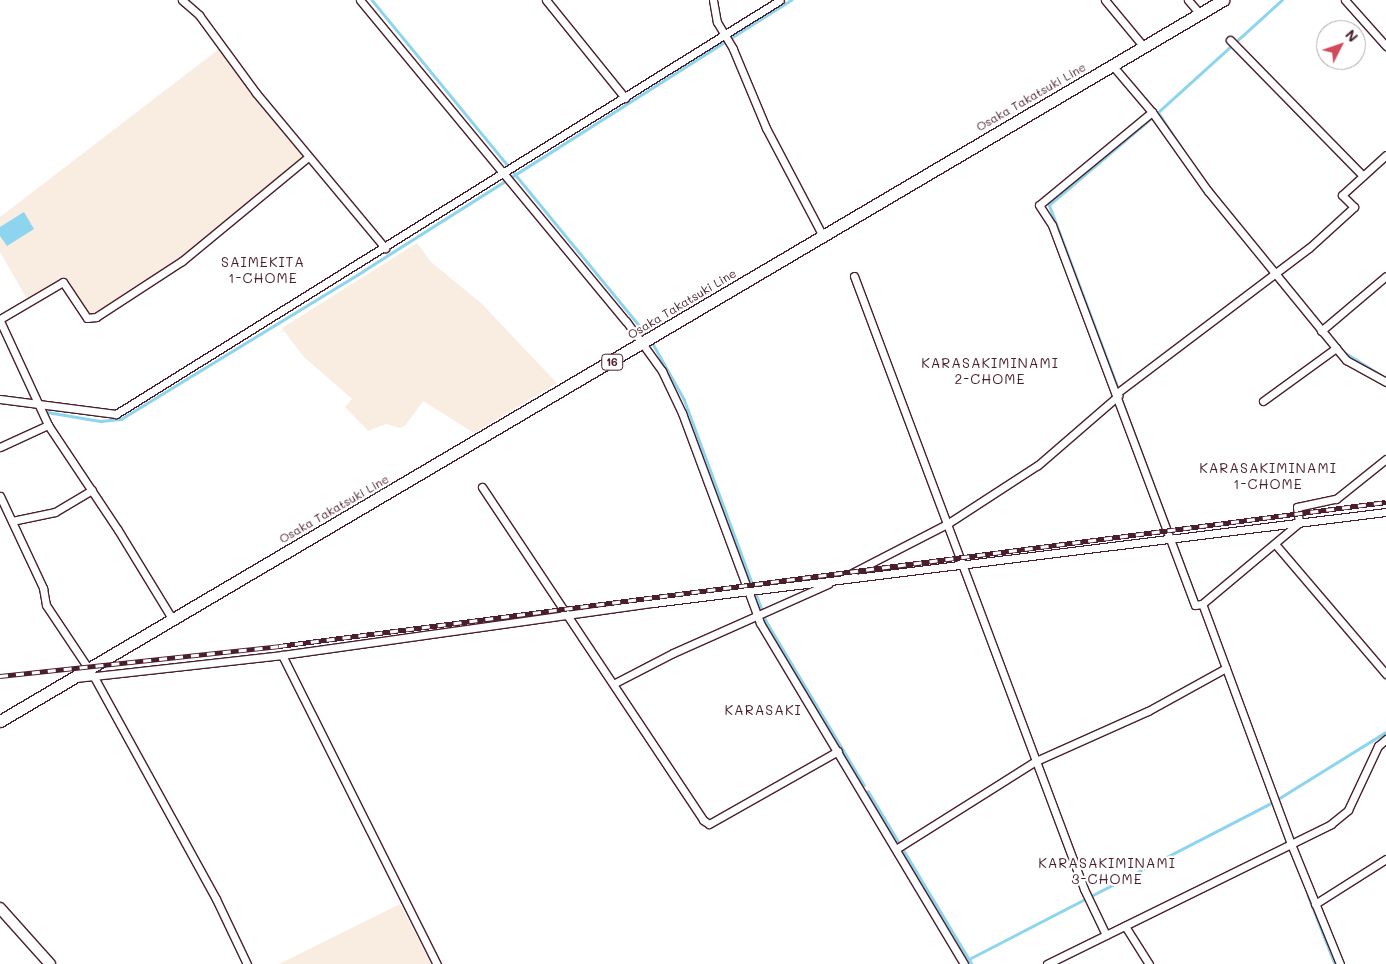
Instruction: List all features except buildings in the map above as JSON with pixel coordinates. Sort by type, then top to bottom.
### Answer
[{"type":"main road","name":"Osaka Takatsuki Line","points":[[0,721],[71,678],[91,673],[173,620],[1224,0]]},
{"type":"main road","points":[[0,908],[50,964]]},
{"type":"street","points":[[182,0],[199,15],[308,157],[385,248]]},
{"type":"street","points":[[360,0],[644,343],[682,413],[756,615],[964,964]]},
{"type":"street","points":[[546,0],[625,98]]},
{"type":"street","points":[[713,0],[712,11],[733,49],[766,128],[823,236]]},
{"type":"street","points":[[0,399],[116,414],[504,174],[780,0]]},
{"type":"street","points":[[1104,0],[1144,47]]},
{"type":"street","points":[[1188,0],[1200,14]]},
{"type":"street","points":[[1345,0],[1386,46]]},
{"type":"street","points":[[1230,40],[1363,176]]},
{"type":"street","points":[[1112,65],[1152,112],[1208,191],[1321,331],[1351,363],[1386,382]]},
{"type":"street","points":[[1152,112],[1039,205],[1052,225],[1195,606],[1202,604],[1299,523]]},
{"type":"street","points":[[615,683],[756,615],[835,581],[947,524],[1038,465],[1117,394],[1277,275],[1354,208],[1342,195],[1386,155]]},
{"type":"street","points":[[173,620],[92,490],[48,425],[0,320],[63,282],[87,318],[96,317],[182,261],[308,157]]},
{"type":"street","points":[[854,276],[1084,889],[1106,935]]},
{"type":"street","points":[[1321,331],[1386,276]]},
{"type":"street","points":[[1263,401],[1336,348]]},
{"type":"street","points":[[0,447],[48,425]]},
{"type":"street","points":[[1299,523],[1297,507],[1336,499],[1386,459]]},
{"type":"street","points":[[482,487],[615,683],[703,820],[709,824],[838,751]]},
{"type":"street","points":[[12,521],[55,512],[92,490]]},
{"type":"street","points":[[0,496],[43,588],[46,605],[91,673],[216,899],[247,964]]},
{"type":"street","points":[[91,673],[282,655],[568,615],[1386,512]]},
{"type":"street","points":[[1275,544],[1386,674]]},
{"type":"street","points":[[1202,604],[1291,844],[1340,964]]},
{"type":"street","points":[[282,655],[437,964]]},
{"type":"street","points":[[896,849],[1036,761],[1148,711],[1226,668]]},
{"type":"street","points":[[1047,964],[1330,824],[1348,810],[1378,746],[1386,739]]},
{"type":"street","points":[[1315,904],[1386,859]]},
{"type":"street","points":[[1125,926],[1149,964]]},
{"type":"shaded area","points":[[219,49],[304,156],[185,254],[95,314],[87,313],[64,277],[27,299],[0,252],[0,217]]},
{"type":"shaded area","points":[[417,243],[431,262],[481,303],[557,383],[474,433],[423,401],[405,426],[400,428],[386,424],[368,431],[345,407],[352,399],[303,356],[282,328]]},
{"type":"shaded area","points":[[400,904],[431,964],[279,964]]},
{"type":"water","points":[[24,212],[34,229],[7,246],[0,236],[0,227]]},
{"type":"waterway","points":[[372,0],[647,335]]},
{"type":"waterway","points":[[47,412],[101,421],[121,419],[363,271],[791,0]]},
{"type":"waterway","points":[[1118,389],[1049,205],[1155,115],[1282,0]]},
{"type":"waterway","points":[[1158,112],[1183,150]]},
{"type":"waterway","points":[[1208,185],[1223,204]]},
{"type":"waterway","points":[[652,342],[684,399],[766,621],[864,785]]},
{"type":"waterway","points":[[1344,352],[1386,378]]},
{"type":"waterway","points":[[1120,395],[1198,602]]},
{"type":"waterway","points":[[969,959],[1273,802],[1386,732]]},
{"type":"waterway","points":[[868,791],[972,964]]},
{"type":"waterway","points":[[1308,895],[1335,964]]},
{"type":"railway","points":[[0,676],[279,646],[1386,502]]},
{"type":"district","name":"SAIMEKITA 1-CHOME","points":[[263,270]]},
{"type":"district","name":"KARASAKIMINAMI 2-CHOME","points":[[990,372]]},
{"type":"district","name":"KARASAKIMINAMI 1-CHOME","points":[[1268,476]]},
{"type":"district","name":"KARASAKI","points":[[763,710]]},
{"type":"district","name":"KARASAKIMINAMI 3-CHOME","points":[[1107,872]]}]
